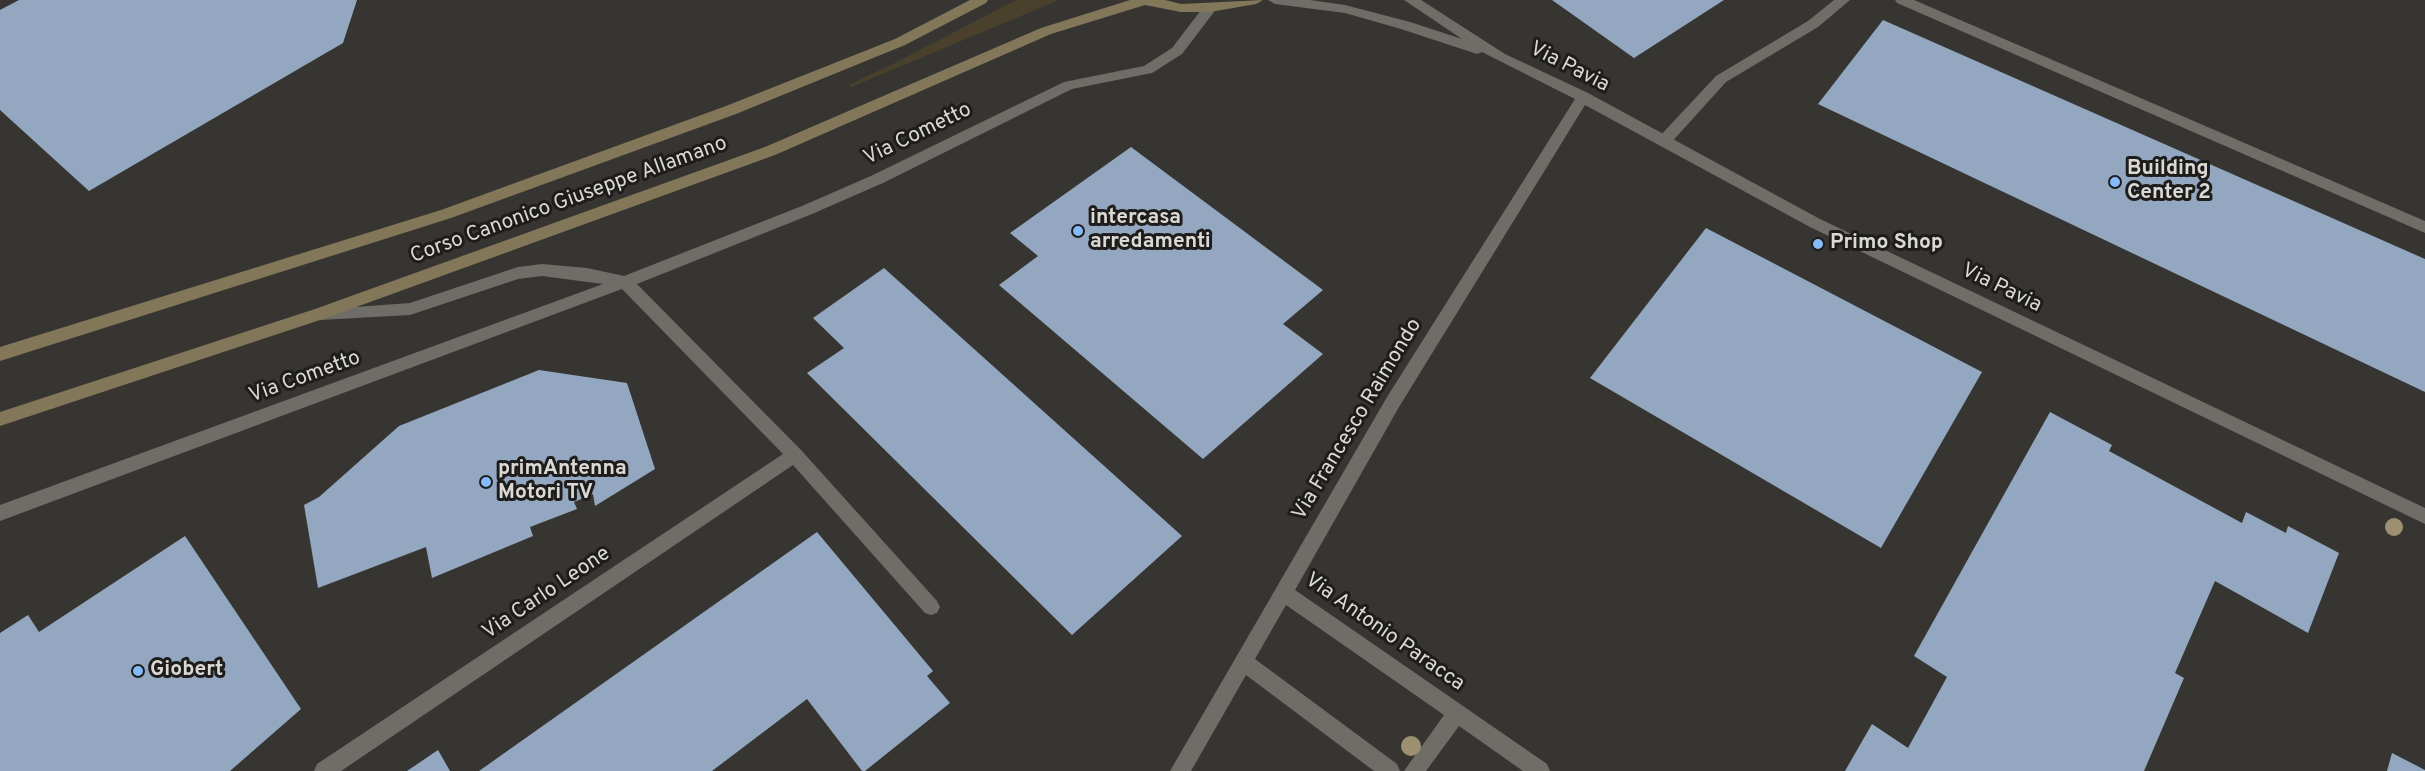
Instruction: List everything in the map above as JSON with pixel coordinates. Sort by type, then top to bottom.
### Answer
[{"type":"main road","name":"Corso Canonico Giuseppe Allamano","points":[[0,354],[457,210],[752,102],[900,42],[981,0]]},
{"type":"main road","name":"Corso Canonico Giuseppe Allamano","points":[[0,419],[320,314],[770,151],[1046,31],[1144,0]]},
{"type":"main road","points":[[1144,0],[1181,8],[1210,8],[1256,0]]},
{"type":"street","name":"Via Pavia","points":[[1275,0],[1345,9],[1405,25],[1500,57]]},
{"type":"street","name":"Via Pavia","points":[[1411,0],[1500,57],[1583,97],[1815,223],[2425,516]]},
{"type":"street","points":[[1664,141],[1721,79],[1813,24],[1843,0]]},
{"type":"street","points":[[1902,0],[2425,227]]},
{"type":"street","name":"Via Cometto","points":[[0,513],[626,282],[878,179],[1069,85],[1147,70],[1177,51],[1210,8]]},
{"type":"street","name":"Via Francesco Raimondo","points":[[1180,771],[1393,402],[1583,97]]},
{"type":"street","points":[[320,314],[410,309],[518,273],[542,270],[587,274],[626,282],[795,455],[931,607]]},
{"type":"street","name":"Via Carlo Leone","points":[[324,771],[795,455]]},
{"type":"street","name":"Via Antonio Paracca","points":[[1283,592],[1540,771]]},
{"type":"street","points":[[1243,662],[1390,771]]},
{"type":"street","name":"Via Antonio Paracca","points":[[1414,771],[1457,713]]},
{"type":"shaded area","points":[[1016,0],[1059,0],[851,87],[849,85],[895,63]]},
{"type":"building","points":[[19,0],[357,0],[343,43],[89,191],[0,110],[0,10]]},
{"type":"building","points":[[1552,0],[1724,0],[1634,58]]},
{"type":"building","name":"Building Center 2","points":[[1883,20],[2425,259],[2425,392],[1818,104]]},
{"type":"building","points":[[1131,147],[1323,290],[1283,324],[1323,354],[1203,459],[999,285],[1038,256],[1010,233]]},
{"type":"building","points":[[1706,228],[1982,372],[1881,548],[1590,378]]},
{"type":"building","points":[[884,268],[1182,536],[1072,635],[807,373],[844,348],[813,318]]},
{"type":"building","name":"primAntenna Motori TV","points":[[539,370],[627,383],[655,469],[595,506],[593,494],[574,502],[577,509],[530,527],[533,536],[432,578],[426,547],[318,588],[304,505],[319,497],[399,426]]},
{"type":"building","points":[[2050,412],[2112,445],[2109,451],[2242,523],[2246,512],[2286,533],[2288,526],[2339,553],[2308,633],[2215,581],[2175,673],[2184,678],[2144,771],[1845,771],[1872,724],[1908,748],[1947,677],[1914,656]]},
{"type":"building","points":[[817,532],[933,671],[927,676],[950,703],[865,771],[862,771],[807,699],[712,771],[479,771]]},
{"type":"building","name":"Giobert","points":[[185,536],[301,709],[230,771],[0,771],[0,633],[28,615],[39,632]]},
{"type":"building","points":[[438,750],[450,771],[407,771]]},
{"type":"building","points":[[2392,753],[2425,770],[2425,771],[2387,771]]},
{"type":"place","name":"Building Center 2","points":[[2115,182]]},
{"type":"place","name":"intercasa arredamenti","points":[[1078,231]]},
{"type":"place","name":"Primo Shop","points":[[1818,244]]},
{"type":"place","name":"primAntenna Motori TV","points":[[486,482]]},
{"type":"place","name":"Giobert","points":[[138,671]]}]
